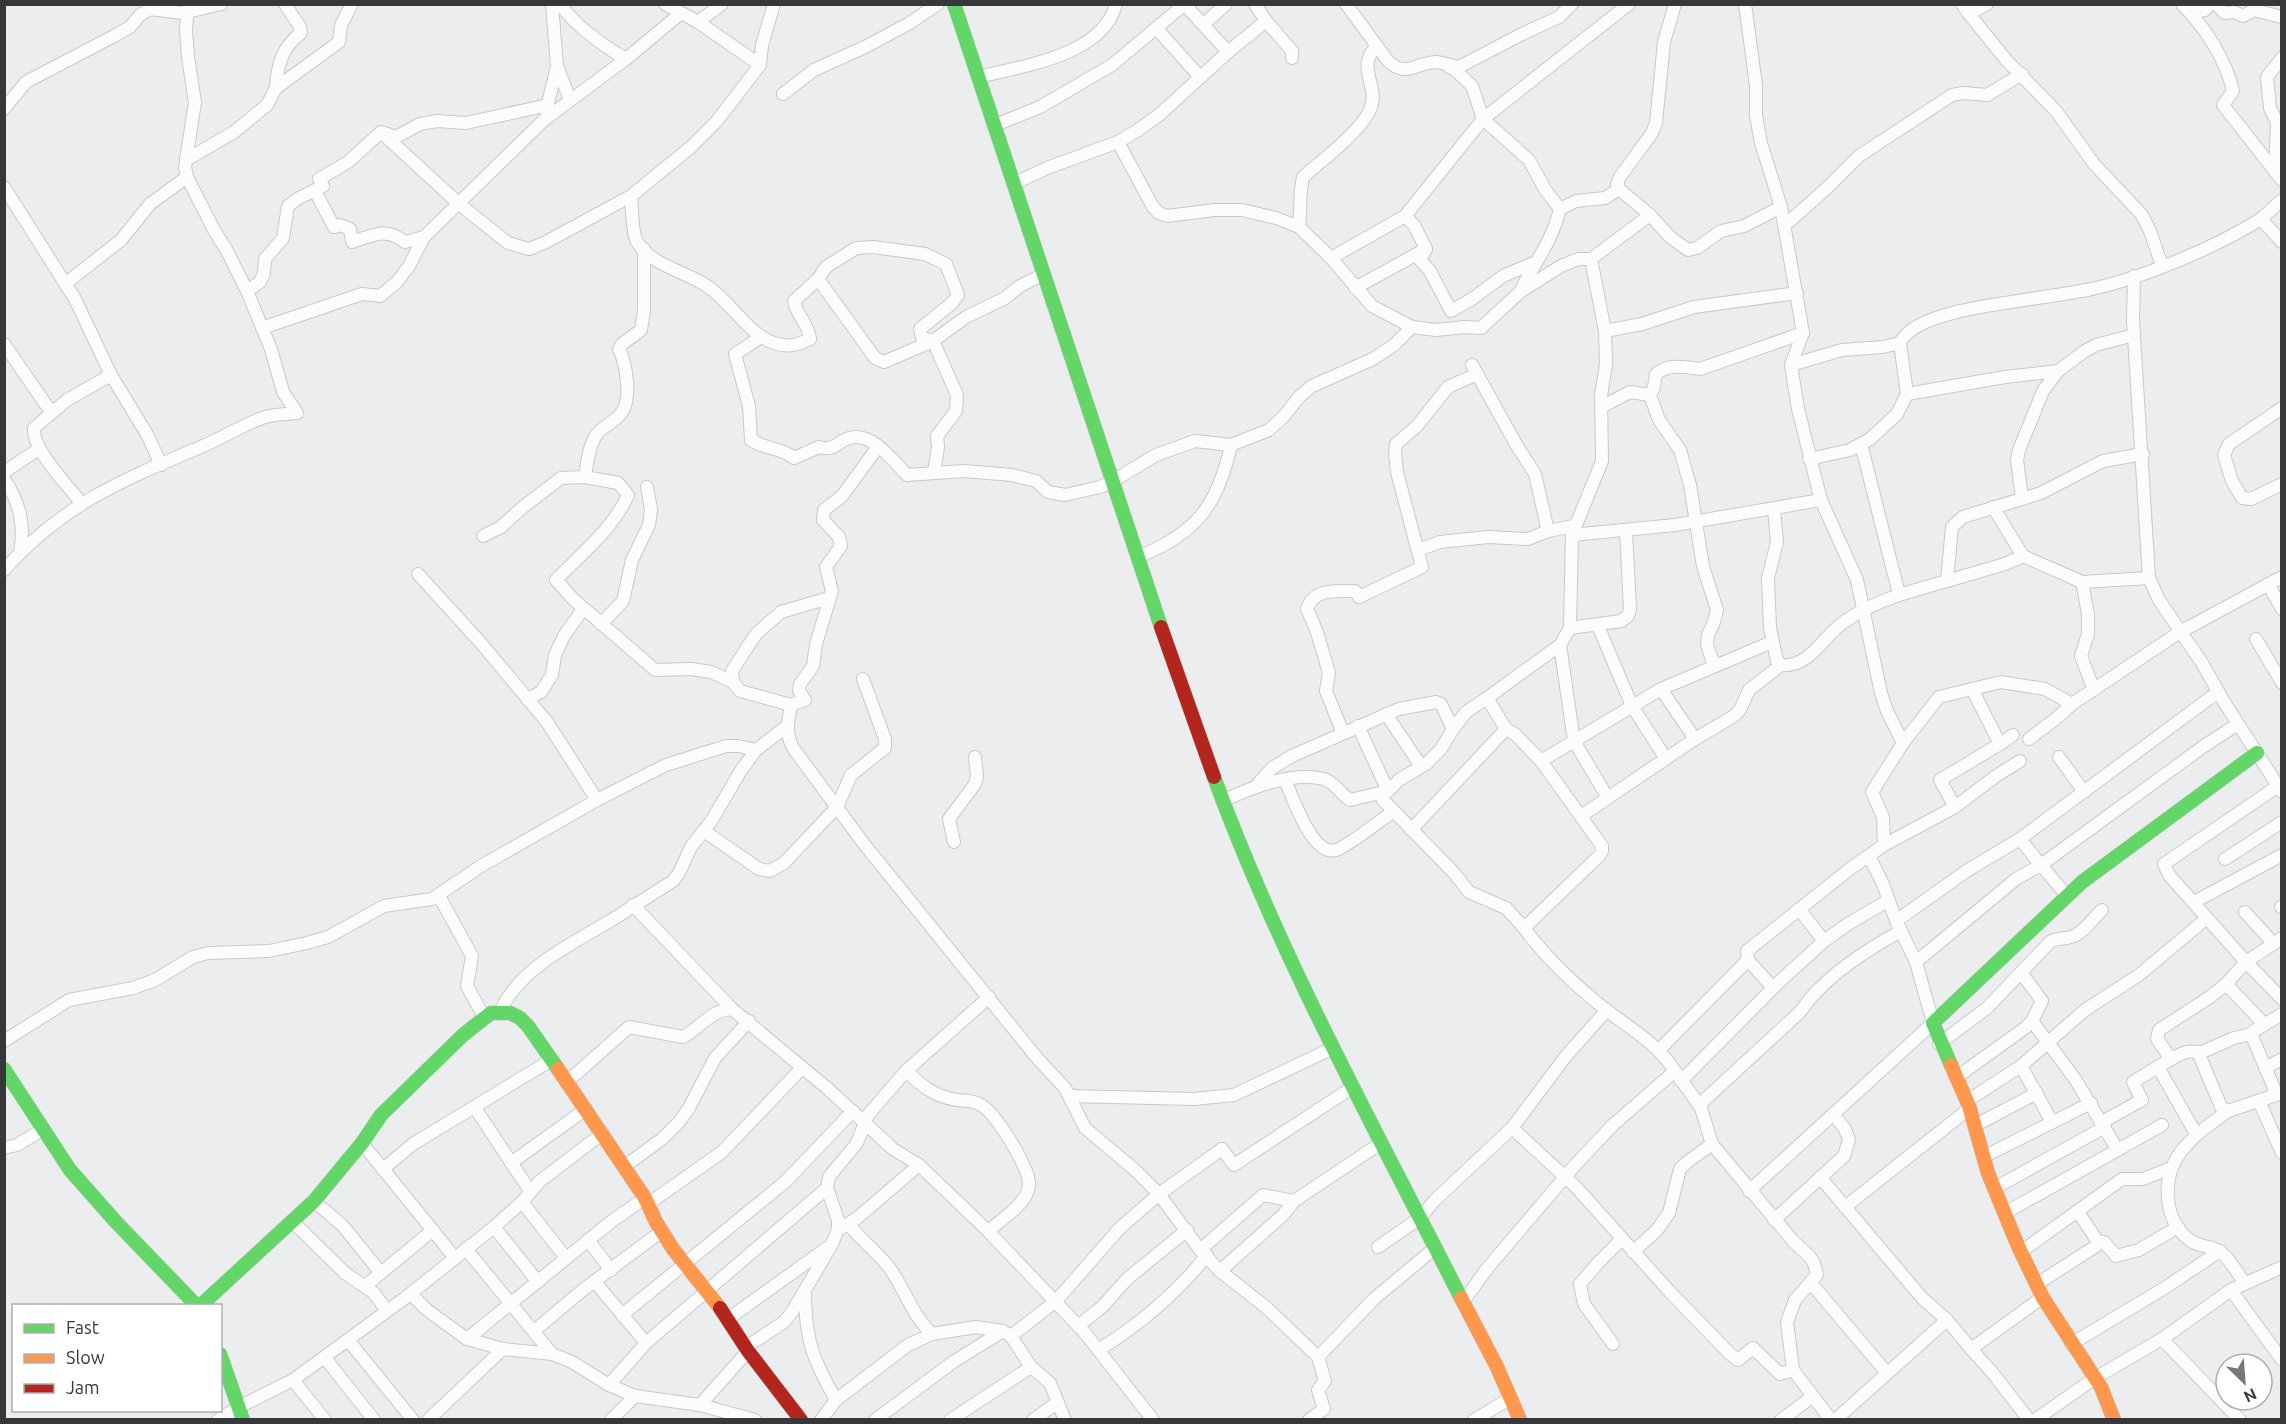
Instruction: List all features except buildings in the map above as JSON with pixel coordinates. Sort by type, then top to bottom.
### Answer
[{"type":"street","points":[[4,109],[26,82],[130,27],[144,12],[155,9],[189,9],[221,4]]},
{"type":"street","points":[[186,160],[234,132],[267,105],[276,88],[277,68],[292,40],[301,33],[300,27],[285,4]]},
{"type":"street","points":[[276,88],[339,42],[341,25],[352,4]]},
{"type":"street","points":[[552,4],[557,66],[570,100]]},
{"type":"street","points":[[560,4],[571,18],[589,34],[626,59]]},
{"type":"street","points":[[665,4],[698,22],[760,65]]},
{"type":"street","points":[[698,22],[722,4]]},
{"type":"street","points":[[381,132],[458,203],[508,243],[529,249],[631,196],[691,147],[716,122],[760,65],[762,45],[774,4]]},
{"type":"street","points":[[783,94],[814,70],[874,42],[938,4]]},
{"type":"street","points":[[954,4],[1178,680],[1222,801],[1258,886],[1334,1048],[1520,1419]]},
{"type":"street","points":[[978,77],[1055,57],[1078,48],[1096,36],[1114,12],[1116,4]]},
{"type":"street","points":[[1204,24],[1226,4]]},
{"type":"street","points":[[1255,4],[1266,21],[1292,51],[1292,58]]},
{"type":"street","points":[[1346,4],[1388,61],[1396,69],[1407,70],[1437,62],[1459,68],[1559,17],[1572,4]]},
{"type":"street","points":[[1331,258],[1405,216],[1483,119],[1629,4]]},
{"type":"street","points":[[1675,4],[1664,42],[1656,123],[1652,133],[1620,177],[1617,184],[1619,189],[1650,215],[1670,237],[1688,250],[1697,248],[1722,231],[1744,226],[1781,207]]},
{"type":"street","points":[[1745,4],[1756,85],[1756,116],[1759,134],[1785,225],[1803,333],[1791,365],[1799,418],[1821,500],[1857,580],[1881,693],[1903,743]]},
{"type":"street","points":[[1987,4],[1965,9],[2007,61],[2056,111],[2094,164],[2142,215],[2162,266]]},
{"type":"street","points":[[2186,8],[2205,10],[2211,4]]},
{"type":"street","points":[[2216,4],[2225,13],[2234,12],[2243,15],[2254,10],[2282,17]]},
{"type":"street","points":[[993,126],[1040,107],[1112,65],[1185,5],[1228,52]]},
{"type":"street","points":[[2186,8],[2229,73],[2233,91],[2223,105],[2278,176]]},
{"type":"street","points":[[10,560],[81,503],[134,475],[268,416],[297,413],[283,392],[271,349],[247,291],[187,177],[186,160],[195,102],[186,30],[189,9]]},
{"type":"street","points":[[262,328],[362,294],[380,296],[397,282],[409,266],[424,237],[544,120],[626,59],[680,14]]},
{"type":"street","points":[[1013,184],[1047,168],[1118,142],[1159,115],[1266,21]]},
{"type":"street","points":[[1157,29],[1200,77]]},
{"type":"street","points":[[1299,227],[1303,177],[1355,130],[1371,110],[1373,99],[1366,67],[1372,51],[1377,46]]},
{"type":"street","points":[[2278,176],[2277,122],[2270,108],[2267,76],[2282,58]]},
{"type":"street","points":[[1437,62],[1454,69],[1472,86],[1483,119],[1529,160],[1546,191],[1560,209],[1556,228],[1547,247],[1534,263],[1520,292]]},
{"type":"street","points":[[544,120],[557,66]]},
{"type":"street","points":[[1785,225],[1827,188],[1858,156],[1952,95],[1963,93],[1987,95],[2022,74]]},
{"type":"street","points":[[381,132],[396,137],[420,124],[437,121],[466,123],[548,105]]},
{"type":"street","points":[[247,291],[260,282],[264,273],[265,259],[283,238],[288,206],[323,186],[318,179],[348,162],[381,132]]},
{"type":"street","points":[[1118,142],[1159,213],[1167,216],[1215,210],[1242,210],[1276,218],[1299,227],[1331,258],[1372,306],[1412,327],[1436,330],[1481,328],[1520,292],[1561,266],[1578,259],[1591,259],[1650,215]]},
{"type":"street","points":[[65,284],[121,240],[150,204],[187,177]]},
{"type":"street","points":[[4,187],[65,284],[111,375],[148,436],[161,465]]},
{"type":"street","points":[[1560,209],[1576,201],[1605,198],[1619,189]]},
{"type":"street","points":[[315,191],[334,227],[340,225],[350,229],[352,242],[384,232],[395,234],[405,242],[424,237]]},
{"type":"street","points":[[631,196],[636,240],[644,249],[670,268],[707,286],[761,337],[773,343],[788,346],[810,339],[809,331],[796,310],[795,301],[818,279],[826,267],[856,248],[873,247],[925,254],[946,264],[958,295],[952,303],[920,329],[922,338],[933,341]]},
{"type":"street","points":[[1809,459],[1850,450],[1870,439],[1897,414],[1908,394],[1900,343],[1906,333],[1915,328],[1951,313],[2090,289],[2134,276],[2244,230],[2261,219],[2282,200]]},
{"type":"street","points":[[1405,216],[1414,225],[1426,249]]},
{"type":"street","points":[[2261,219],[2282,242]]},
{"type":"street","points":[[585,477],[590,447],[596,434],[622,412],[628,383],[624,359],[619,349],[622,344],[641,330],[644,311],[644,249]]},
{"type":"street","points":[[1426,249],[1420,260],[1430,271],[1451,311],[1503,276],[1534,263]]},
{"type":"street","points":[[1355,288],[1426,249]]},
{"type":"street","points":[[1222,801],[1257,785],[1309,778],[1325,780],[1350,800],[1384,792],[1441,749],[1466,712],[1560,645],[1570,628],[1573,530],[1602,461],[1603,406],[1601,396],[1605,364],[1605,331],[1591,259]]},
{"type":"street","points":[[818,279],[880,362],[892,360],[903,352],[933,341],[966,316],[1005,298],[1020,286],[1044,274]]},
{"type":"street","points":[[2134,276],[2134,335],[2149,578],[2159,600],[2202,663],[2218,693],[2280,789],[2164,864],[2169,875],[2282,999]]},
{"type":"street","points":[[1605,331],[1642,324],[1694,307],[1797,294]]},
{"type":"street","points":[[761,337],[735,354],[749,406],[751,440],[760,446],[788,453],[794,458],[819,447],[825,449],[836,447],[851,436],[864,437],[877,445],[907,476],[964,471],[1012,475],[1036,482],[1048,492],[1065,495],[1100,487],[1156,455],[1195,441],[1231,445],[1269,430],[1312,386],[1373,359],[1394,345],[1412,327]]},
{"type":"street","points":[[1714,665],[1707,645],[1717,610],[1702,566],[1690,485],[1680,450],[1659,420],[1650,395],[1656,374],[1664,368],[1700,369],[1803,333]]},
{"type":"street","points":[[2022,499],[2017,460],[2043,391],[2058,372],[2085,351],[2096,345],[2134,335]]},
{"type":"street","points":[[933,341],[957,395],[956,411],[937,436],[938,447],[934,473]]},
{"type":"street","points":[[1791,365],[1842,350],[1882,348],[1900,343]]},
{"type":"street","points":[[4,344],[51,412]]},
{"type":"street","points":[[1343,733],[1326,691],[1329,673],[1317,632],[1307,609],[1310,600],[1318,594],[1336,591],[1355,591],[1359,597],[1422,567],[1397,472],[1396,444],[1417,426],[1448,387],[1474,370],[1535,474],[1548,531]]},
{"type":"street","points":[[1908,394],[2005,377],[2058,372]]},
{"type":"street","points":[[81,503],[39,449],[33,435],[34,428],[67,400],[111,375]]},
{"type":"street","points":[[1603,406],[1630,392],[1650,395]]},
{"type":"street","points":[[2282,408],[2229,444],[2224,455],[2232,481],[2242,498],[2251,499],[2282,484]]},
{"type":"street","points":[[1861,444],[1899,594]]},
{"type":"street","points":[[483,536],[501,527],[561,478],[585,477],[618,483],[628,495],[622,510],[609,527],[556,580],[584,609],[655,670],[691,669],[711,672],[733,682],[740,691],[791,705],[805,700],[799,691],[800,684],[813,666],[816,644],[832,591],[832,583],[826,567],[841,546],[839,537],[823,520],[824,510],[842,496],[877,445]]},
{"type":"street","points":[[1138,557],[1174,540],[1205,512],[1226,466],[1231,445]]},
{"type":"street","points":[[4,472],[39,449]]},
{"type":"street","points":[[1947,581],[1952,527],[1963,517],[2022,499],[2069,480],[2103,461],[2143,454]]},
{"type":"street","points":[[4,479],[16,500],[22,517],[22,537],[10,560]]},
{"type":"street","points":[[601,624],[623,601],[632,560],[649,525],[651,509],[647,487]]},
{"type":"street","points":[[1418,550],[1440,542],[1488,537],[1528,539],[1548,531],[1626,531],[1696,522],[1821,500]]},
{"type":"street","points":[[1993,507],[2023,556],[2082,582],[2149,578]]},
{"type":"street","points":[[1774,509],[1777,542],[1768,578],[1772,642],[1777,661],[1781,665]]},
{"type":"street","points":[[1570,628],[1598,626],[1621,621],[1628,616],[1630,609],[1626,531]]},
{"type":"street","points":[[1581,816],[1695,739],[1734,716],[1740,710],[1749,690],[1781,665],[1788,665],[1808,657],[1815,652],[1824,638],[1864,610],[1899,594],[2005,564],[2023,556]]},
{"type":"street","points":[[418,574],[480,642],[527,699],[570,755],[597,800]]},
{"type":"street","points":[[2029,739],[2072,704],[2180,632],[2282,577]]},
{"type":"street","points":[[2082,582],[2088,614],[2088,634],[2080,656],[2094,690]]},
{"type":"street","points":[[2268,584],[2282,609]]},
{"type":"street","points":[[733,682],[732,671],[739,657],[771,618],[790,608],[829,597]]},
{"type":"street","points":[[527,699],[542,692],[552,675],[555,655],[564,636],[584,609]]},
{"type":"street","points":[[1598,626],[1632,706],[1666,759]]},
{"type":"street","points":[[2256,639],[2282,683]]},
{"type":"street","points":[[1541,761],[1661,689],[1772,642]]},
{"type":"street","points":[[1560,645],[1574,741],[1608,798]]},
{"type":"street","points":[[704,831],[759,869],[770,871],[784,863],[837,807],[851,775],[885,748],[885,739],[863,679]]},
{"type":"street","points":[[1884,845],[1883,818],[1872,792],[1903,743],[1935,701],[1944,696],[2001,682],[2045,689],[2072,704]]},
{"type":"street","points":[[1661,689],[1695,739]]},
{"type":"street","points":[[1972,689],[2000,744]]},
{"type":"street","points":[[1699,1105],[1800,1012],[1812,994],[1968,870],[2020,839],[2218,693]]},
{"type":"street","points":[[1486,698],[1506,729],[1515,734],[1541,761],[1602,846],[1602,851],[1524,928]]},
{"type":"street","points":[[1257,785],[1272,768],[1358,726],[1400,709],[1436,702],[1441,704],[1453,729]]},
{"type":"street","points":[[791,705],[787,726],[788,737],[793,748],[864,844],[1037,1058],[1065,1088],[1085,1128],[1135,1170],[1159,1194],[1220,1271],[1268,1308],[1318,1357],[1325,1381],[1318,1390],[1324,1409],[1309,1419]]},
{"type":"street","points":[[1386,714],[1420,766]]},
{"type":"street","points":[[1916,962],[2016,879],[2041,865],[2204,746],[2238,724]]},
{"type":"street","points":[[500,1012],[505,1000],[522,981],[553,956],[676,877],[691,847],[704,831],[756,750],[787,726]]},
{"type":"street","points":[[1358,726],[1384,792],[1383,800],[1454,873],[1469,892],[1506,908],[1546,954],[1596,1002],[1631,1026],[1659,1050],[1699,1105],[1712,1144],[1749,1191],[1814,1263],[1817,1275],[1795,1300],[1786,1322],[1793,1370],[1833,1419],[1947,1320]]},
{"type":"street","points":[[1411,830],[1506,729]]},
{"type":"street","points":[[1955,807],[1940,780],[2013,735]]},
{"type":"street","points":[[4,1041],[69,1000],[133,988],[155,980],[194,957],[208,953],[269,951],[307,943],[328,937],[384,906],[423,902],[439,896],[481,866],[597,800],[666,765],[726,746],[756,750]]},
{"type":"street","points":[[1749,1191],[1855,1096],[2067,896],[2132,843],[2257,753]]},
{"type":"street","points":[[954,842],[948,819],[975,784],[977,776],[975,757]]},
{"type":"street","points":[[2059,757],[2084,792]]},
{"type":"street","points":[[1773,988],[1748,960],[1748,951],[1884,845],[1955,807],[2020,761]]},
{"type":"street","points":[[1285,780],[1314,840],[1323,849],[1337,850],[1394,811]]},
{"type":"street","points":[[2225,859],[2282,822]]},
{"type":"street","points":[[2020,839],[2067,896]]},
{"type":"street","points":[[2194,902],[2282,855]]},
{"type":"street","points":[[1869,856],[1898,926],[1916,962],[1939,1044],[1957,1077],[1968,1105],[1983,1157],[2005,1213],[2040,1291],[2095,1378],[2115,1419]]},
{"type":"street","points":[[439,896],[472,956],[467,986],[484,1017]]},
{"type":"street","points":[[1463,1302],[1486,1270],[1613,1125],[1678,1076],[1824,941],[1889,900]]},
{"type":"street","points":[[633,905],[732,1009],[853,1111],[893,1149],[919,1165],[988,1231],[1078,1326],[1153,1419]]},
{"type":"street","points":[[1799,909],[1824,941]]},
{"type":"street","points":[[1939,1044],[1988,1008],[2051,941],[2071,938],[2083,931],[2102,910]]},
{"type":"street","points":[[2171,1059],[2157,1039],[2159,1030],[2226,984],[2246,962],[2277,941],[2245,912]]},
{"type":"street","points":[[1845,1207],[1968,1105],[2021,1066],[2085,1010],[2139,975],[2207,918]]},
{"type":"street","points":[[1659,1050],[1748,960]]},
{"type":"street","points":[[1957,1077],[2032,1021],[2042,1001],[2022,974]]},
{"type":"street","points":[[2226,984],[2264,1024]]},
{"type":"street","points":[[932,1334],[917,1317],[889,1268],[862,1241],[843,1227],[838,1220],[827,1188],[829,1177],[857,1143],[864,1122],[906,1071],[988,998]]},
{"type":"street","points":[[568,1081],[629,1027],[683,1037],[709,1016],[722,1009],[732,1009]]},
{"type":"street","points":[[1378,1247],[1420,1218],[1435,1200],[1512,1128],[1566,1056],[1607,1010]]},
{"type":"street","points":[[199,1304],[314,1201],[362,1143],[381,1115],[484,1017],[500,1012],[520,1018],[553,1059],[625,1166],[662,1231],[728,1319],[747,1349],[801,1419]]},
{"type":"street","points":[[1995,1188],[2142,1100],[2133,1082],[2158,1066],[2186,1051],[2198,1052],[2251,1034],[2282,1014]]},
{"type":"street","points":[[625,1166],[662,1139],[679,1122],[689,1108],[715,1058],[749,1021]]},
{"type":"street","points":[[2032,1021],[2091,1103],[2117,1149]]},
{"type":"street","points":[[2244,1282],[2220,1251],[2191,1241],[2178,1227],[2170,1215],[2167,1199],[2168,1181],[2174,1160],[2196,1134],[2228,1111],[2279,1094],[2251,1034]]},
{"type":"street","points":[[1069,1096],[1194,1099],[1234,1095],[1334,1048]]},
{"type":"street","points":[[2198,1052],[2221,1107],[2228,1111]]},
{"type":"street","points":[[383,1169],[413,1144],[553,1059]]},
{"type":"street","points":[[2265,1068],[2282,1059]]},
{"type":"street","points":[[2021,1066],[2052,1122]]},
{"type":"street","points":[[2158,1066],[2196,1134]]},
{"type":"street","points":[[467,1339],[588,1240],[722,1152],[801,1068]]},
{"type":"street","points":[[4,1069],[42,1131],[71,1170],[110,1215],[197,1304]]},
{"type":"street","points":[[906,1071],[926,1090],[957,1100],[980,1104],[988,1110],[1027,1172],[1029,1187],[1024,1199],[988,1231]]},
{"type":"street","points":[[875,1419],[953,1362],[1007,1334],[1056,1301],[1120,1228],[1159,1194],[1222,1149],[1234,1165],[1353,1087]]},
{"type":"street","points":[[1974,1126],[2037,1093]]},
{"type":"street","points":[[2259,1101],[2282,1153]]},
{"type":"street","points":[[1983,1157],[2091,1103]]},
{"type":"street","points":[[475,1108],[530,1191]]},
{"type":"street","points":[[511,1163],[586,1109]]},
{"type":"street","points":[[622,1315],[785,1182],[853,1111]]},
{"type":"street","points":[[1774,1220],[1844,1156],[1849,1140],[1845,1129],[1833,1114]]},
{"type":"street","points":[[2005,1213],[2162,1125]]},
{"type":"street","points":[[1512,1128],[1566,1177],[1633,1252],[1730,1354],[1738,1359],[1753,1348],[1780,1374],[1793,1370]]},
{"type":"street","points":[[4,1148],[17,1145],[42,1131]]},
{"type":"street","points":[[218,1419],[241,1413],[293,1380],[411,1294],[494,1227],[522,1202],[540,1181],[603,1132]]},
{"type":"street","points":[[362,1143],[455,1258]]},
{"type":"street","points":[[1220,1271],[1284,1214],[1294,1202],[1381,1143]]},
{"type":"street","points":[[1633,1252],[1657,1230],[1669,1213],[1680,1169],[1686,1162],[1712,1144]]},
{"type":"street","points":[[700,1405],[747,1349],[784,1322],[843,1227],[903,1181],[919,1165]]},
{"type":"street","points":[[2022,1251],[2122,1179],[2144,1179],[2171,1168]]},
{"type":"street","points":[[1820,1177],[1922,1298],[1947,1320],[2029,1419]]},
{"type":"street","points":[[609,1385],[646,1343],[827,1188]]},
{"type":"street","points":[[1098,1350],[1117,1338],[1189,1278],[1204,1253],[1263,1195],[1294,1202]]},
{"type":"street","points":[[314,1201],[343,1226],[381,1273]]},
{"type":"street","points":[[522,1202],[566,1258]]},
{"type":"street","points":[[2078,1212],[2098,1242]]},
{"type":"street","points":[[293,1222],[345,1273],[374,1293],[387,1311]]},
{"type":"street","points":[[494,1227],[538,1282]]},
{"type":"street","points":[[1971,1348],[2098,1242],[2104,1242],[2115,1256],[2139,1250],[2178,1227]]},
{"type":"street","points":[[365,1286],[433,1230]]},
{"type":"street","points":[[1078,1326],[1103,1306],[1127,1279],[1187,1230]]},
{"type":"street","points":[[534,1332],[594,1282],[662,1231]]},
{"type":"street","points":[[1613,1344],[1584,1304],[1580,1284],[1622,1239]]},
{"type":"street","points":[[588,1240],[611,1270]]},
{"type":"street","points":[[728,1319],[832,1244]]},
{"type":"street","points":[[1318,1357],[1375,1298],[1435,1248]]},
{"type":"street","points":[[466,1249],[552,1354]]},
{"type":"street","points":[[2072,1344],[2163,1289],[2220,1251]]},
{"type":"street","points":[[2035,1419],[2095,1378],[2162,1339],[2244,1282],[2282,1267]]},
{"type":"street","points":[[594,1282],[646,1343]]},
{"type":"street","points":[[1810,1282],[1887,1373]]},
{"type":"street","points":[[805,1289],[808,1340],[816,1362],[836,1400]]},
{"type":"street","points":[[2231,1290],[2282,1360]]},
{"type":"street","points":[[411,1294],[427,1310],[467,1339],[503,1349],[552,1354],[572,1362],[609,1385],[635,1396],[700,1405],[720,1415],[755,1419]]},
{"type":"street","points":[[821,1419],[836,1400],[895,1354],[932,1334],[976,1327],[1007,1334],[1031,1367],[1050,1383],[1065,1419]]},
{"type":"street","points":[[2162,1339],[2240,1419]]},
{"type":"street","points":[[348,1340],[413,1419]]},
{"type":"street","points":[[428,1419],[503,1349]]},
{"type":"street","points":[[325,1358],[374,1419]]},
{"type":"street","points":[[222,1360],[241,1413]]},
{"type":"street","points":[[950,1419],[1031,1367]]},
{"type":"street","points":[[293,1380],[325,1419]]},
{"type":"street","points":[[611,1419],[635,1396]]},
{"type":"street","points":[[1781,1419],[1813,1396]]},
{"type":"street","points":[[1474,1419],[1511,1398]]},
{"type":"street","points":[[1034,1419],[1057,1403]]},
{"type":"traffic: fast","points":[[954,4],[1161,627]]},
{"type":"traffic: fast","points":[[1951,1065],[1933,1023],[2082,882],[2257,753]]},
{"type":"traffic: fast","points":[[1214,777],[1240,844],[1298,976],[1461,1298]]},
{"type":"traffic: fast","points":[[202,1304],[314,1201],[362,1143],[381,1115],[463,1035],[491,1013],[510,1013],[520,1018],[558,1069]]},
{"type":"traffic: fast","points":[[4,1069],[70,1170],[116,1222],[195,1304]]},
{"type":"traffic: fast","points":[[222,1360],[243,1420]]},
{"type":"traffic: slow","points":[[1951,1065],[1969,1106],[1988,1173],[2018,1246],[2043,1298],[2101,1387],[2114,1420]]},
{"type":"traffic: slow","points":[[558,1069],[645,1198],[656,1222],[673,1249],[720,1308]]},
{"type":"traffic: slow","points":[[1461,1298],[1497,1367],[1520,1420]]},
{"type":"traffic: jam","points":[[1161,627],[1214,777]]},
{"type":"traffic: jam","points":[[720,1308],[748,1351],[801,1420]]}]
